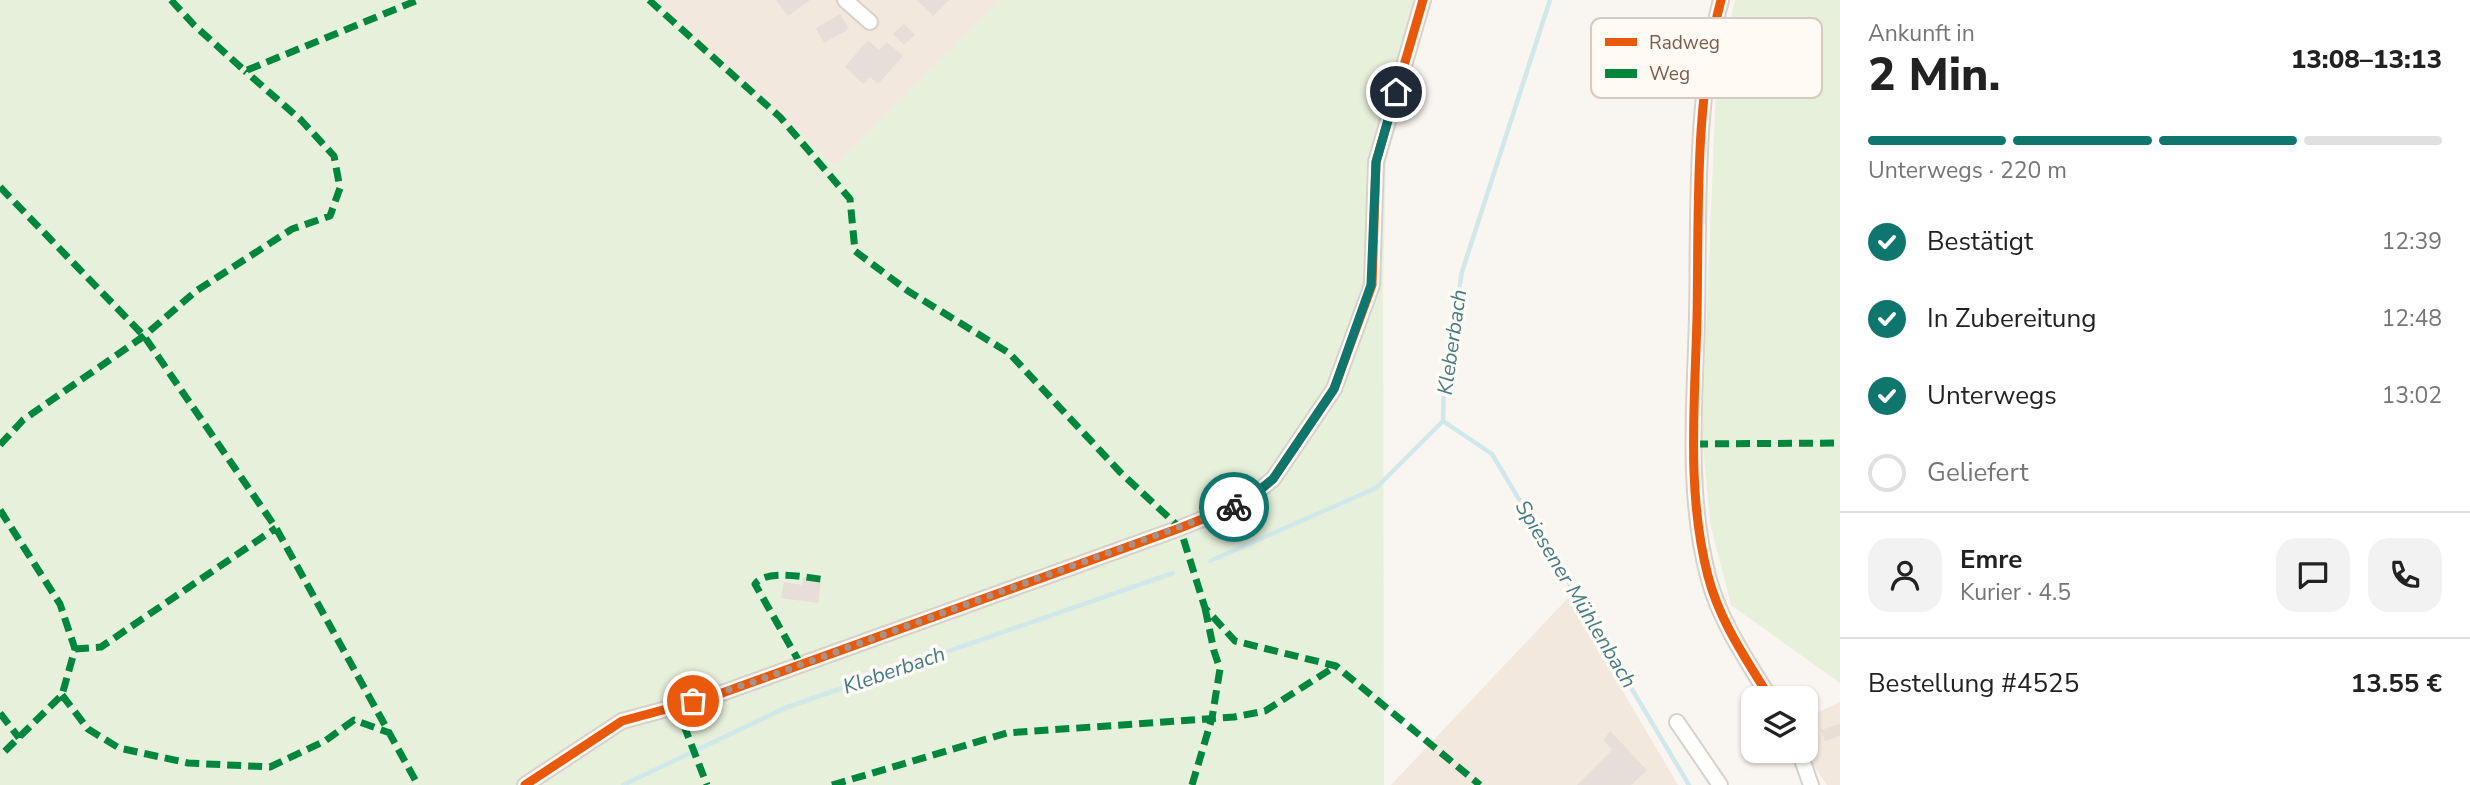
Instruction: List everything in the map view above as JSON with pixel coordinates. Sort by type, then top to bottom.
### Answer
[{"type":"street","points":[[845,0],[870,22]]},
{"type":"street","points":[[525,785],[622,721],[711,697],[1180,528],[1245,502],[1273,479],[1334,389],[1371,285],[1376,162],[1423,0]]},
{"type":"street","points":[[1717,18],[1721,0]]},
{"type":"street","points":[[1703,98],[1700,134],[1694,444],[1697,521],[1708,578],[1719,608],[1763,686]]},
{"type":"street","points":[[1677,722],[1720,785]]},
{"type":"street","points":[[1803,763],[1811,785]]},
{"type":"shaded area","points":[[655,0],[1001,0],[835,167]]},
{"type":"shaded area","points":[[1568,598],[1678,785],[1391,785]]},
{"type":"shaded area","points":[[1840,702],[1840,785],[1827,785],[1811,763],[1818,763],[1818,712]]},
{"type":"green space","points":[[0,0],[655,0],[835,167],[1001,0],[1432,0],[1386,162],[1383,288],[1384,785],[0,785]]},
{"type":"green space","points":[[1735,0],[1840,0],[1840,683],[1731,605],[1710,523],[1702,434],[1716,98],[1822,98],[1822,18],[1731,18]]},
{"type":"building","points":[[776,0],[810,0],[788,16]]},
{"type":"building","points":[[917,0],[949,0],[933,16]]},
{"type":"building","points":[[840,14],[849,29],[824,43],[816,28]]},
{"type":"building","points":[[904,24],[915,35],[904,45],[893,34]]},
{"type":"building","points":[[868,40],[879,50],[887,42],[903,56],[878,84],[870,77],[863,84],[845,67]]},
{"type":"building","points":[[803,577],[821,580],[818,603],[781,598],[784,582],[802,585]]},
{"type":"building","points":[[1840,724],[1840,736],[1825,741],[1821,730]]},
{"type":"building","points":[[1610,731],[1647,770],[1631,785],[1577,785],[1612,750],[1604,740]]},
{"type":"waterway","name":"Kleberbach","points":[[1210,561],[1376,488],[1443,421],[1444,380],[1462,272],[1550,0]]},
{"type":"waterway","name":"Spiesener Mühlenbach","points":[[1443,421],[1492,454],[1689,785]]},
{"type":"waterway","name":"Kleberbach","points":[[623,785],[785,708],[1173,573]]},
{"type":"marked path","points":[[171,0],[194,25],[245,71],[418,0]]},
{"type":"marked path","points":[[649,0],[780,117],[850,199],[855,251],[908,291],[1009,353],[1120,472],[1180,528],[1205,608],[1235,641],[1336,666],[1480,785]]},
{"type":"marked path","points":[[0,445],[23,420],[144,336],[196,291],[292,229],[330,216],[340,188],[334,156],[301,120],[245,71]]},
{"type":"marked path","points":[[0,187],[144,336],[276,528],[418,785]]},
{"type":"marked path","points":[[1694,444],[1840,443]]},
{"type":"marked path","points":[[0,510],[60,604],[75,649],[62,695],[0,756]]},
{"type":"marked path","points":[[75,649],[101,647],[276,528]]},
{"type":"marked path","points":[[801,665],[755,584],[761,579],[778,575],[827,580]]},
{"type":"marked path","points":[[1192,785],[1212,718],[1220,669],[1205,608]]},
{"type":"marked path","points":[[832,785],[1007,733],[1234,717],[1265,711],[1336,666]]},
{"type":"marked path","points":[[62,695],[88,729],[119,748],[188,763],[270,767],[325,741],[354,720],[390,733]]},
{"type":"marked path","points":[[676,705],[707,785]]},
{"type":"marked path","points":[[0,713],[19,738]]},
{"type":"cycle path","points":[[525,785],[622,721],[711,697],[1180,528],[1245,502],[1273,479],[1334,389],[1372,285],[1376,162],[1423,0]]},
{"type":"cycle path","points":[[1717,18],[1721,0]]},
{"type":"cycle path","points":[[1704,98],[1698,197],[1694,414],[1697,512],[1708,576],[1719,608],[1763,686]]},
{"type":"way so far","points":[[693,701],[756,681],[1234,507]]},
{"type":"route","points":[[1234,507],[1245,502],[1273,479],[1302,440],[1334,389],[1371,285],[1376,162],[1396,92]]}]
